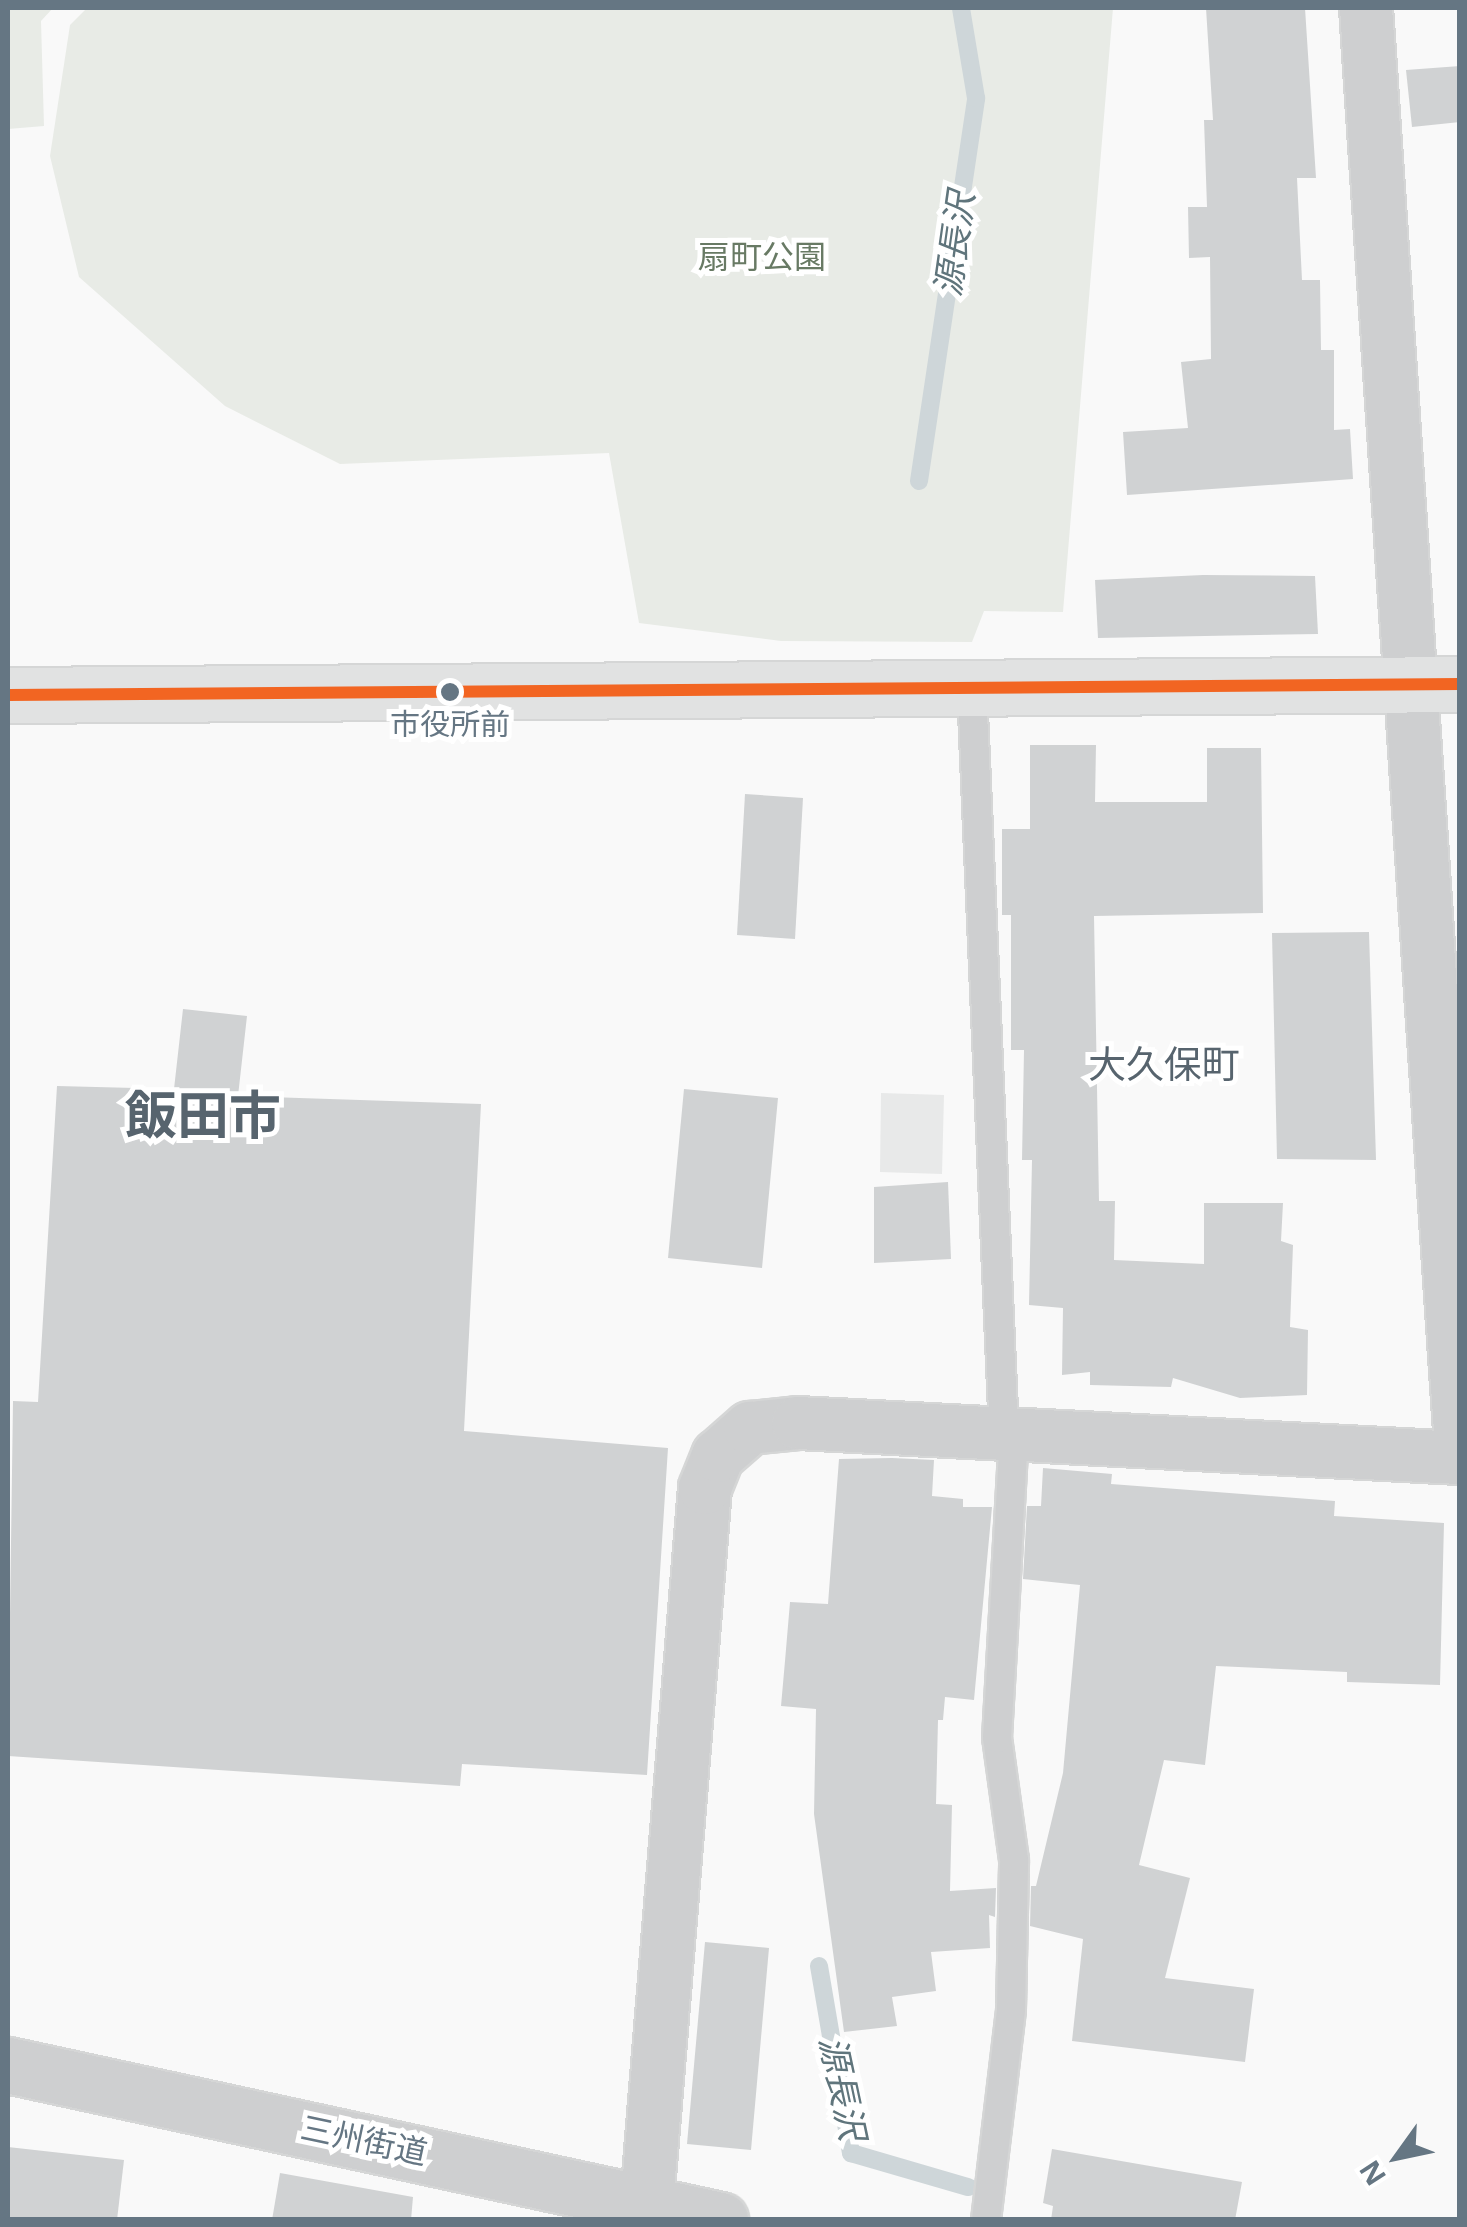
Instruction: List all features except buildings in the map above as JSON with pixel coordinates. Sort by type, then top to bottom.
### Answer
[{"type":"highway","points":[[8,694],[1436,684]]},
{"type":"street","points":[[1366,8],[1436,684],[1460,1431]]},
{"type":"street","points":[[647,2201],[706,1488],[718,1456],[750,1428],[798,1422],[1460,1458]]},
{"type":"street","name":"三州街道","points":[[8,2065],[647,2201],[720,2220]]},
{"type":"lane","points":[[972,689],[1010,1434],[996,1738],[1014,1860],[1011,2009],[986,2220]]},
{"type":"shaded area","points":[[881,1093],[944,1095],[942,1174],[880,1172]]},
{"type":"green space","points":[[8,8],[53,8],[41,21],[44,126],[8,129]]},
{"type":"green space","name":"扇町公園","points":[[87,8],[1113,8],[1063,612],[984,611],[972,642],[781,641],[639,623],[609,453],[340,464],[225,406],[79,277],[50,156],[70,25]]},
{"type":"waterway","name":"源長沢","points":[[919,481],[976,98],[961,8]]},
{"type":"waterway","name":"源長沢","points":[[819,1966],[851,2153],[968,2187]]},
{"type":"transit line","points":[[8,695],[1460,684]]},
{"type":"place","name":"市役所前","points":[[450,692]]},
{"type":"district","name":"大久保町","points":[[1164,1064]]},
{"type":"district","name":"飯田市","points":[[203,1114]]}]
